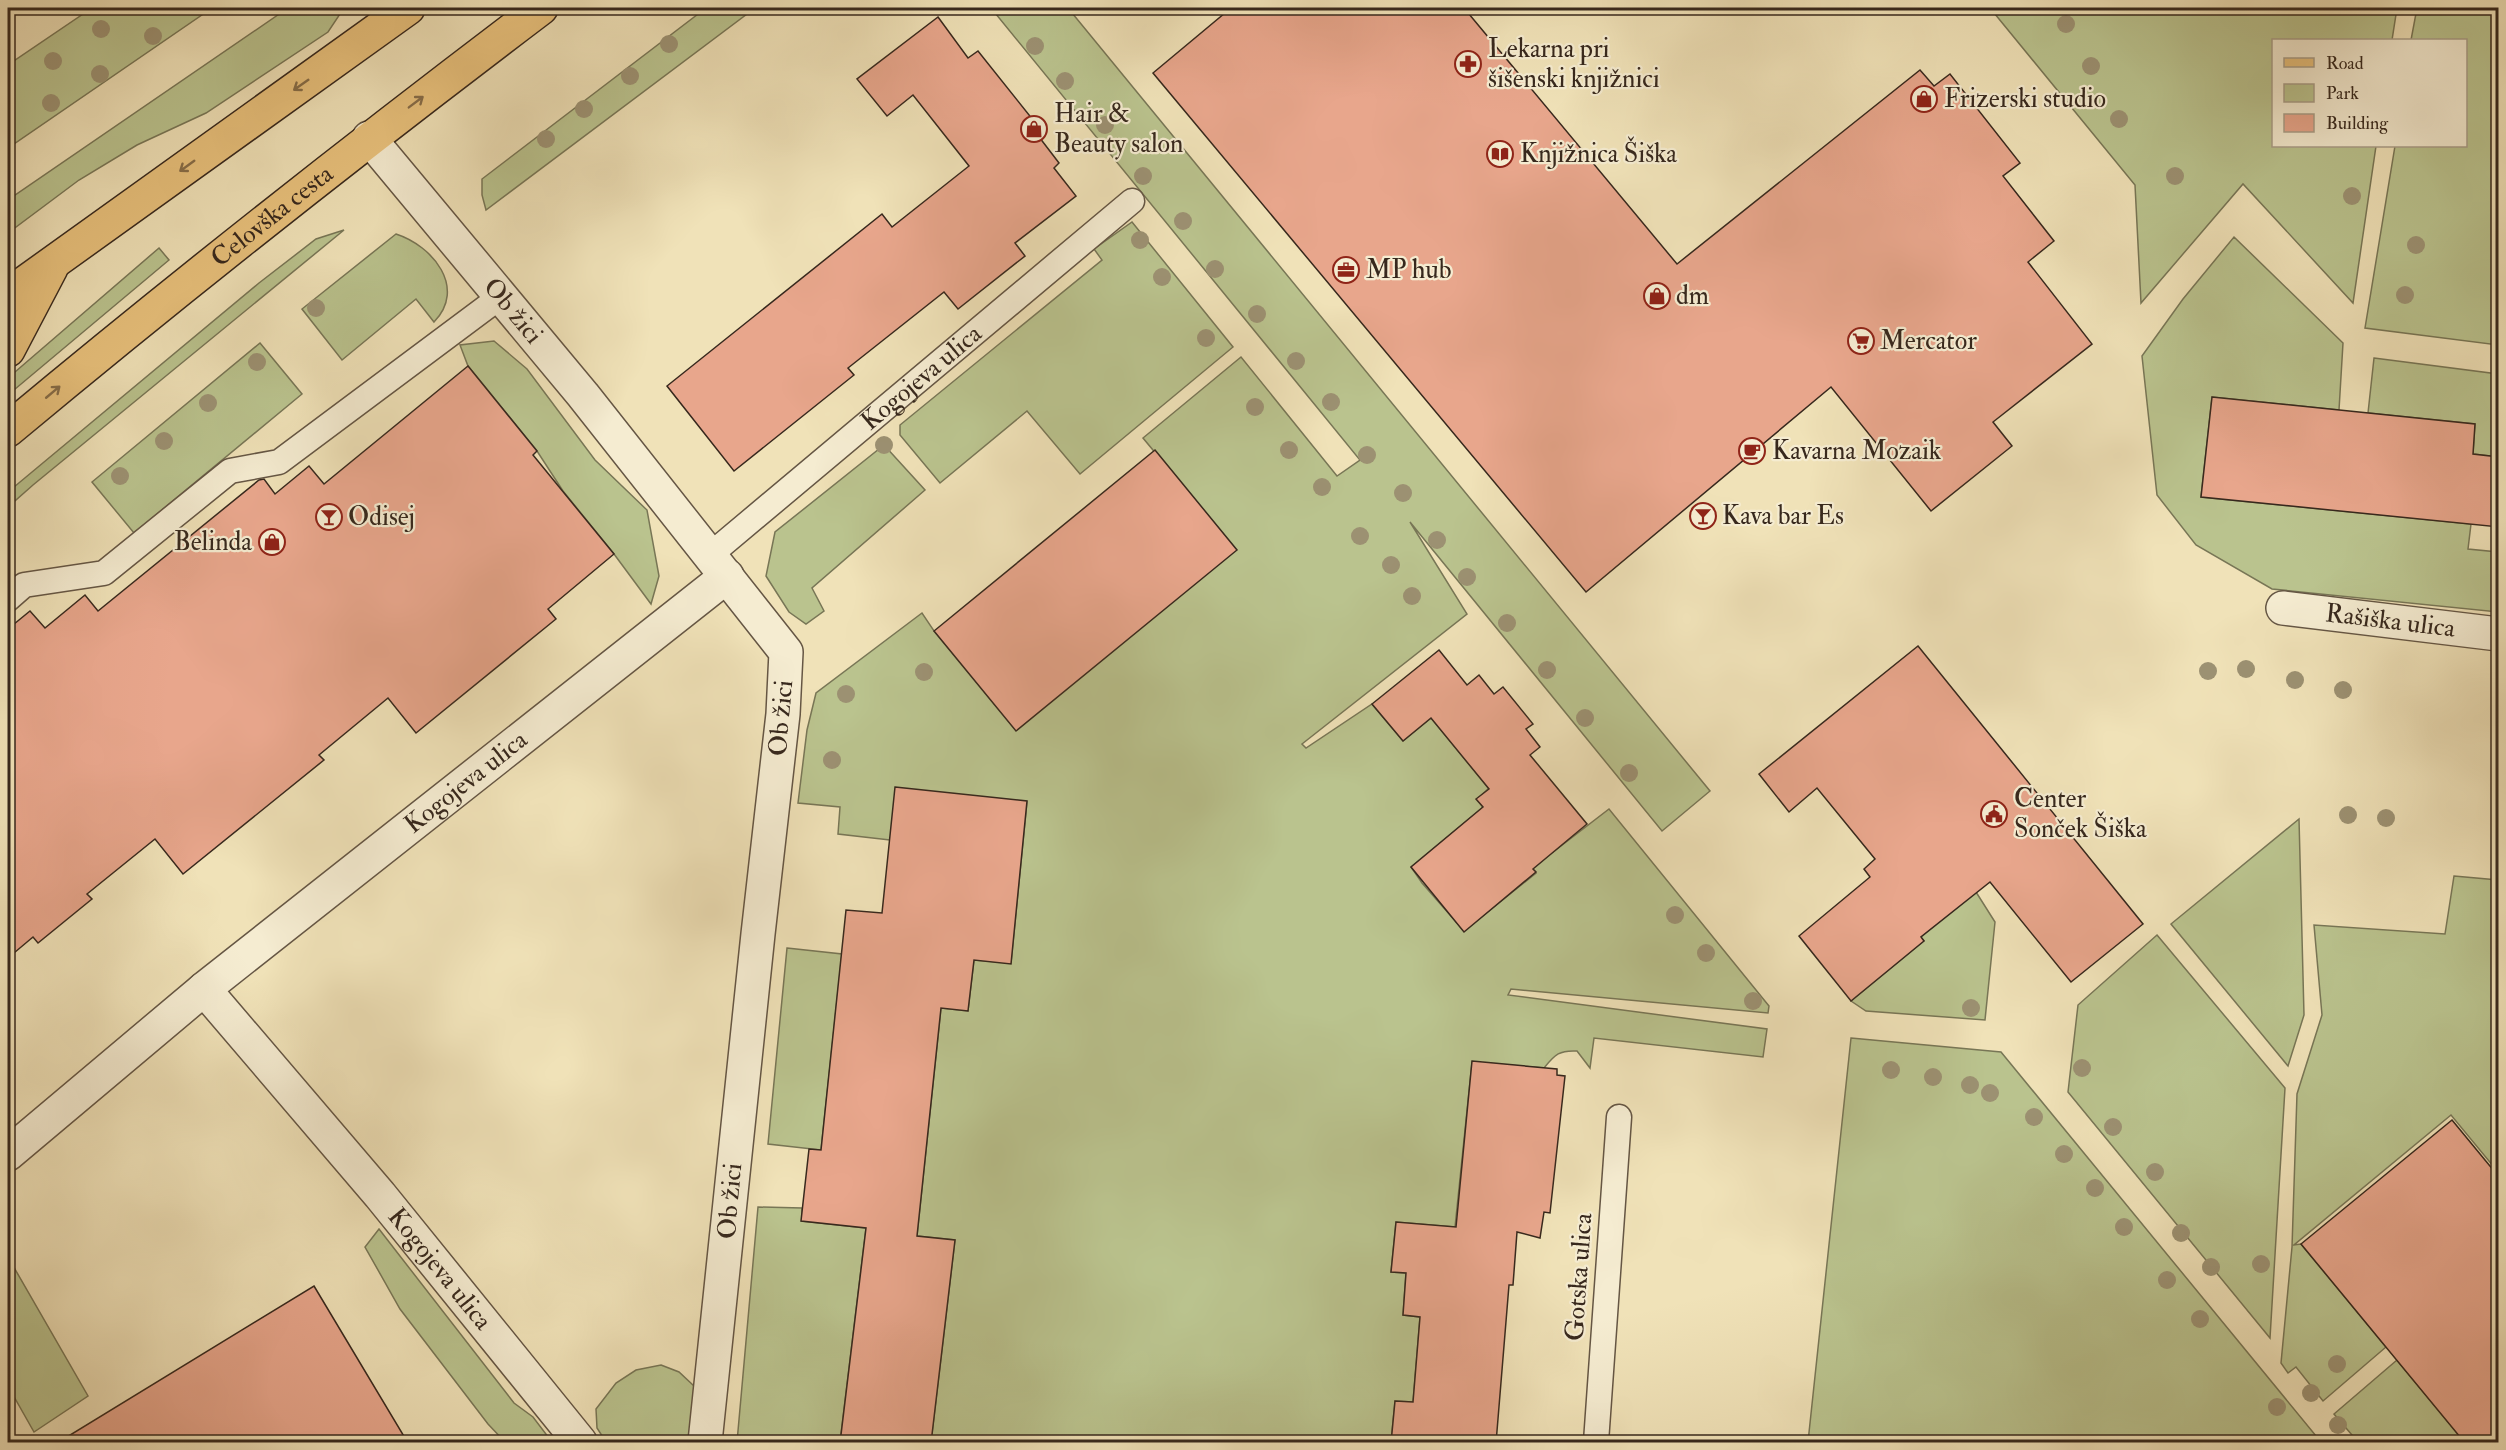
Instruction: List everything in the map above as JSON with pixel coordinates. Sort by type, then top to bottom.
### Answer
[{"type":"main road","points":[[8,296],[408,8]]},
{"type":"main road","name":"Celovška cesta","points":[[8,430],[185,283],[369,138],[541,8]]},
{"type":"main road","points":[[8,350],[55,261]]},
{"type":"street","name":"Ob žici","points":[[369,138],[583,394],[786,652],[783,714],[705,1443]]},
{"type":"street","name":"Kogojeva ulica","points":[[8,1154],[204,988],[718,566]]},
{"type":"street","name":"Rašiška ulica","points":[[2283,608],[2499,634]]},
{"type":"street","name":"Kogojeva ulica","points":[[204,988],[380,1195],[580,1443]]},
{"type":"lane","name":"Kogojeva ulica","points":[[718,566],[1132,201]]},
{"type":"lane","points":[[8,599],[24,585],[104,573],[230,471],[279,462],[500,297]]},
{"type":"lane","name":"Gotska ulica","points":[[1596,1443],[1619,1116]]},
{"type":"green space","points":[[92,8],[212,8],[8,148],[8,65]]},
{"type":"green space","points":[[288,8],[344,8],[328,32],[206,113],[137,145],[79,180],[8,233],[8,200]]},
{"type":"green space","points":[[706,8],[755,8],[486,210],[482,195],[482,179]]},
{"type":"green space","points":[[991,8],[1068,8],[1710,791],[1662,831],[1410,522],[1467,614],[1302,744],[1306,748],[1372,704],[1403,741],[1431,718],[1489,788],[1477,799],[1483,807],[1411,867],[1464,931],[1536,873],[1525,858],[1553,852],[1609,809],[1769,1006],[1768,1013],[1511,989],[1508,995],[1767,1029],[1763,1057],[1594,1038],[1590,1068],[1577,1051],[1558,1054],[1544,1068],[1472,1062],[1455,1227],[1396,1222],[1391,1272],[1406,1273],[1403,1315],[1420,1317],[1413,1402],[1395,1401],[1391,1442],[931,1442],[955,1240],[917,1236],[941,1008],[968,1011],[974,960],[1011,963],[1027,802],[890,840],[838,834],[840,807],[798,803],[807,730],[816,693],[922,613],[934,631],[1236,550],[1143,438],[1241,357],[1337,476],[1360,460]]},
{"type":"green space","points":[[1990,8],[2397,8],[2392,39],[2272,39],[2272,147],[2376,147],[2353,303],[2243,184],[2141,303],[2135,185]]},
{"type":"green space","points":[[2417,8],[2498,8],[2498,345],[2365,328],[2395,147],[2467,147],[2467,39],[2411,39]]},
{"type":"green space","points":[[1132,222],[1233,347],[1080,474],[1027,411],[940,483],[900,435],[900,425],[1102,260],[1094,249]]},
{"type":"green space","points":[[344,230],[8,507],[8,492],[259,283],[316,239]]},
{"type":"green space","points":[[396,234],[422,248],[441,270],[446,282],[447,296],[443,309],[434,322],[416,299],[342,360],[302,309]]},
{"type":"green space","points":[[2234,237],[2343,343],[2339,410],[2212,397],[2201,497],[2471,524],[2468,549],[2498,552],[2498,612],[2272,589],[2196,545],[2157,495],[2142,356],[2183,299]]},
{"type":"green space","points":[[159,248],[169,260],[8,395],[8,378]]},
{"type":"green space","points":[[494,341],[527,369],[595,460],[647,510],[659,576],[651,604],[563,491],[537,451],[468,366],[460,345]]},
{"type":"green space","points":[[260,343],[302,394],[134,533],[92,482]]},
{"type":"green space","points":[[2374,358],[2498,374],[2498,457],[2473,454],[2475,424],[2368,413]]},
{"type":"green space","points":[[884,445],[925,490],[812,588],[824,611],[806,624],[789,612],[766,576],[775,532]]},
{"type":"green space","points":[[2299,819],[2304,1015],[2288,1066],[2171,924]]},
{"type":"green space","points":[[2454,876],[2498,880],[2498,1172],[2451,1115],[2294,1245],[2301,1244],[2386,1347],[2323,1401],[2296,1367],[2288,1373],[2281,1363],[2292,1247],[2297,1094],[2322,1015],[2314,925],[2445,934]]},
{"type":"green space","points":[[1976,892],[1995,922],[1985,1020],[1866,1011],[1851,1001],[1924,941],[1913,928]]},
{"type":"green space","points":[[2157,935],[2285,1088],[2270,1338],[2068,1092],[2078,1005]]},
{"type":"green space","points":[[787,948],[842,954],[821,1150],[768,1144]]},
{"type":"green space","points":[[1851,1038],[2001,1052],[2321,1442],[1808,1442]]},
{"type":"green space","points":[[758,1207],[802,1208],[802,1221],[866,1228],[840,1442],[737,1442]]},
{"type":"green space","points":[[379,1229],[514,1403],[533,1417],[552,1442],[505,1442],[488,1424],[400,1309],[365,1247]]},
{"type":"green space","points":[[8,1257],[88,1396],[34,1432],[8,1386]]},
{"type":"green space","points":[[2397,1360],[2465,1442],[2358,1442],[2334,1414]]},
{"type":"green space","points":[[661,1365],[679,1372],[694,1386],[690,1442],[606,1442],[597,1428],[596,1409],[616,1383],[636,1370]]},
{"type":"building","points":[[1231,8],[1464,8],[1677,264],[1920,70],[1934,86],[1950,74],[2020,163],[2003,176],[2054,241],[2028,262],[2092,344],[1993,422],[2012,446],[1931,511],[1831,387],[1586,592],[1153,73]]},
{"type":"building","points":[[938,17],[968,58],[978,51],[1037,125],[1033,129],[1059,163],[1054,168],[1076,196],[1015,243],[1025,256],[958,309],[944,292],[848,368],[854,375],[734,471],[667,386],[882,214],[892,227],[969,166],[913,95],[887,116],[857,79]]},
{"type":"building","points":[[468,366],[537,451],[533,455],[614,554],[548,609],[556,619],[416,733],[388,698],[319,755],[324,760],[183,874],[155,839],[87,894],[92,899],[38,943],[33,937],[8,958],[8,629],[30,611],[45,628],[85,595],[98,611],[259,480],[264,479],[275,494],[309,466],[324,484]]},
{"type":"building","points":[[2212,397],[2475,424],[2473,454],[2499,457],[2499,527],[2201,497]]},
{"type":"building","points":[[1155,450],[1237,550],[1016,731],[934,631]]},
{"type":"building","points":[[1918,646],[2143,924],[2071,982],[1990,882],[1921,937],[1924,941],[1851,1001],[1799,936],[1870,877],[1864,869],[1875,859],[1817,788],[1789,812],[1759,774]]},
{"type":"building","points":[[1439,650],[1467,685],[1479,675],[1494,694],[1503,687],[1533,724],[1526,729],[1540,747],[1530,755],[1587,824],[1533,869],[1536,872],[1464,932],[1411,867],[1483,807],[1476,799],[1489,789],[1431,718],[1403,741],[1372,704]]},
{"type":"building","points":[[895,787],[1027,801],[1011,964],[974,960],[968,1011],[941,1008],[917,1236],[955,1240],[931,1443],[840,1443],[866,1228],[801,1221],[809,1149],[821,1150],[846,910],[882,913]]},
{"type":"building","points":[[1472,1061],[1557,1069],[1557,1075],[1565,1076],[1550,1213],[1544,1212],[1540,1238],[1517,1232],[1513,1285],[1509,1285],[1496,1443],[1391,1443],[1395,1401],[1413,1402],[1420,1317],[1403,1315],[1406,1273],[1391,1272],[1396,1222],[1456,1227]]},
{"type":"building","points":[[2452,1120],[2499,1177],[2499,1443],[2465,1443],[2301,1244]]},
{"type":"building","points":[[314,1286],[408,1443],[57,1443]]},
{"type":"place","name":"Lekarna pri šišenski knjižnici","points":[[1468,64]]},
{"type":"place","name":"Frizerski studio","points":[[1924,99]]},
{"type":"place","name":"Hair & Beauty salon","points":[[1034,129]]},
{"type":"place","name":"Knjižnica Šiška","points":[[1500,154]]},
{"type":"place","name":"MP hub","points":[[1346,270]]},
{"type":"place","name":"dm","points":[[1657,296]]},
{"type":"place","name":"Mercator","points":[[1861,341]]},
{"type":"place","name":"Kavarna Mozaik","points":[[1752,451]]},
{"type":"place","name":"Kava bar Es","points":[[1703,516]]},
{"type":"place","name":"Odisej","points":[[329,517]]},
{"type":"place","name":"Belinda","points":[[272,542]]},
{"type":"place","name":"Center Sonček Šiška","points":[[1994,814]]}]
